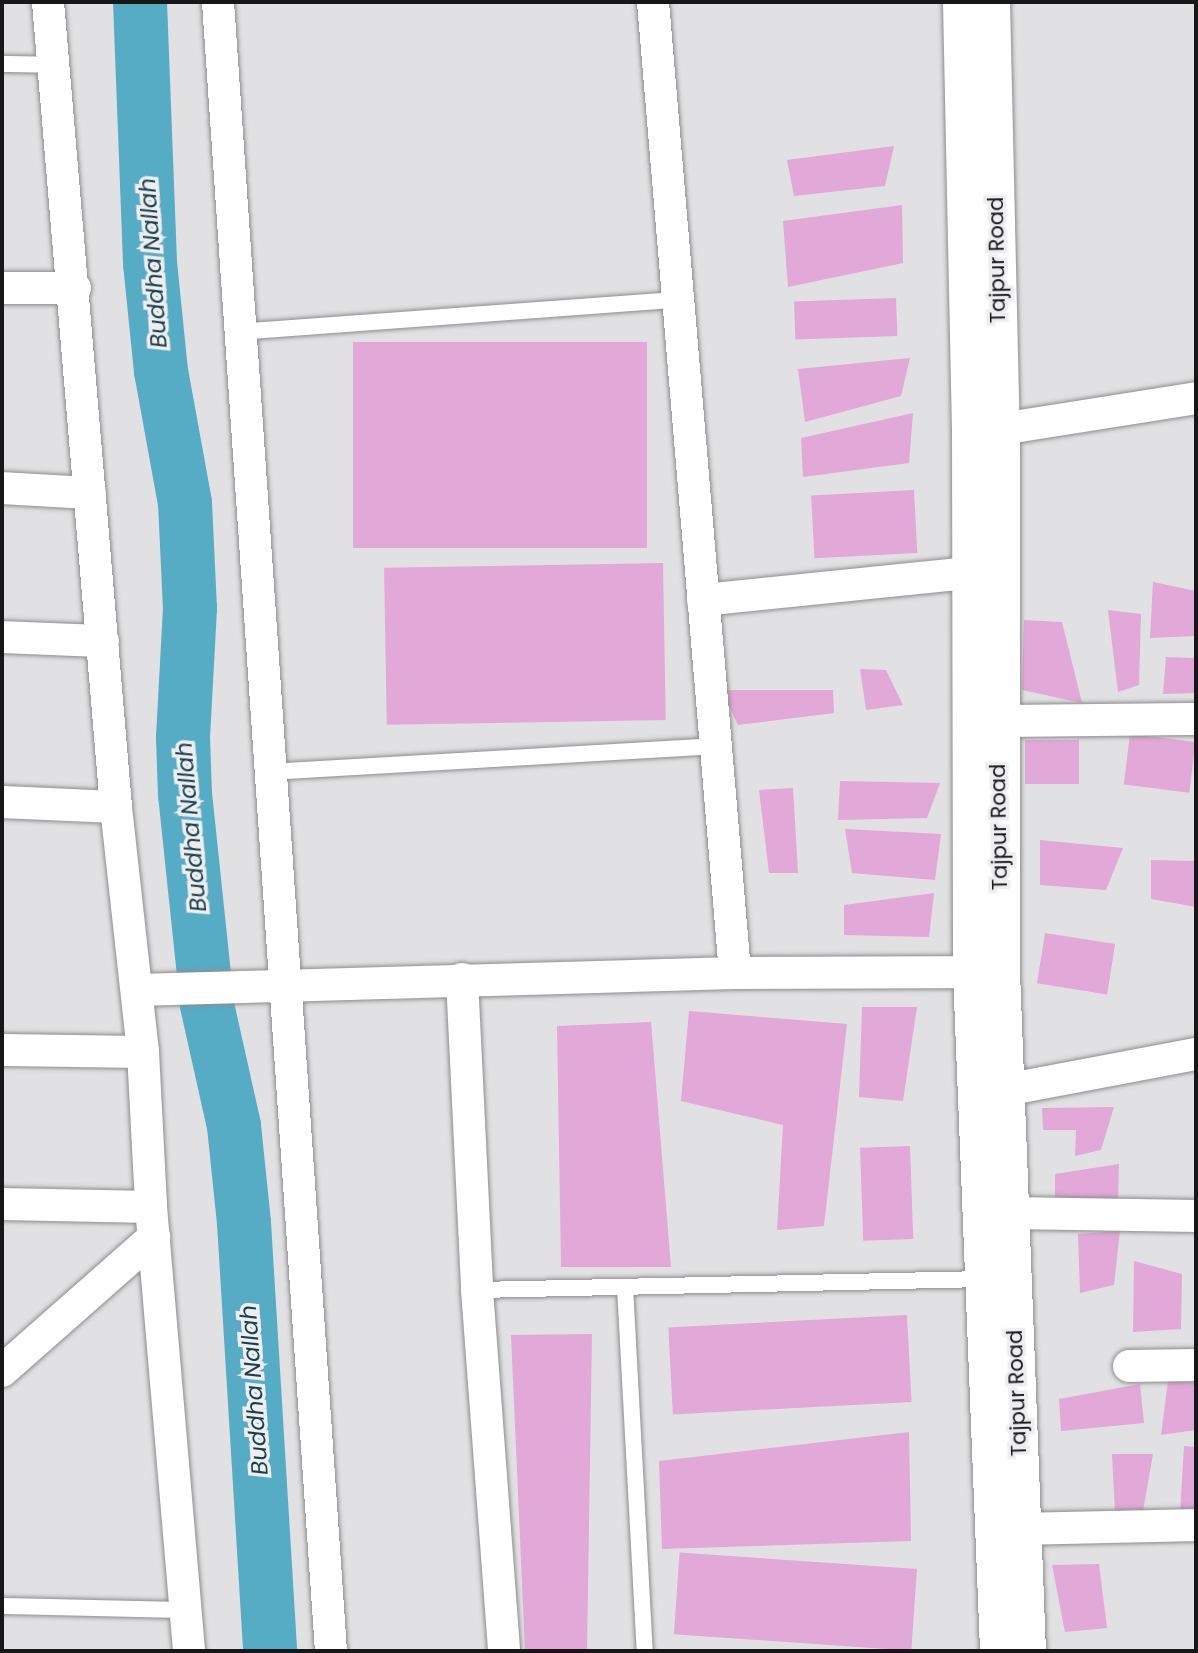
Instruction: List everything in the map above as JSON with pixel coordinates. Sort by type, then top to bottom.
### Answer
[{"type":"main road","name":"Tajpur Road","points":[[962,2],[971,573],[986,972],[1005,1090],[1027,1651]]},
{"type":"main road","name":"Tajpur Road","points":[[991,2],[1001,429],[998,721],[986,972],[984,1279],[999,1651]]},
{"type":"street","points":[[48,2],[57,65],[116,807],[143,1052],[153,1222],[189,1651]]},
{"type":"street","points":[[218,2],[268,772],[273,983],[331,1651]]},
{"type":"street","points":[[653,2],[735,973]]},
{"type":"street","points":[[2,288],[75,288]]},
{"type":"street","points":[[1001,429],[1196,398]]},
{"type":"street","points":[[2,488],[90,493]]},
{"type":"street","points":[[703,600],[971,573]]},
{"type":"street","points":[[2,637],[103,640]]},
{"type":"street","points":[[998,721],[1196,719]]},
{"type":"street","points":[[2,802],[116,807]]},
{"type":"street","points":[[136,990],[273,983],[735,973],[986,972]]},
{"type":"street","points":[[462,979],[477,1290],[504,1651]]},
{"type":"street","points":[[2,1050],[143,1052]]},
{"type":"street","points":[[1005,1090],[1196,1054]]},
{"type":"street","points":[[2,1204],[153,1222]]},
{"type":"street","points":[[1011,1213],[1196,1216]]},
{"type":"street","points":[[2,1371],[153,1222]]},
{"type":"street","points":[[1129,1366],[1196,1365]]},
{"type":"street","points":[[1023,1529],[1196,1525]]},
{"type":"lane","points":[[2,64],[57,65]]},
{"type":"lane","points":[[238,332],[678,300]]},
{"type":"lane","points":[[268,772],[715,746]]},
{"type":"lane","points":[[477,1290],[984,1279]]},
{"type":"lane","points":[[625,1287],[645,1651]]},
{"type":"lane","points":[[2,1606],[185,1610]]},
{"type":"building","points":[[894,146],[885,186],[794,196],[787,160]]},
{"type":"building","points":[[902,205],[903,263],[788,287],[783,221]]},
{"type":"building","points":[[896,298],[897,336],[795,340],[794,302]]},
{"type":"building","points":[[353,342],[647,342],[647,548],[353,548]]},
{"type":"building","points":[[910,358],[901,396],[805,422],[798,369]]},
{"type":"building","points":[[913,413],[909,463],[803,477],[801,438]]},
{"type":"building","points":[[914,490],[917,553],[814,558],[811,495]]},
{"type":"building","points":[[663,563],[666,720],[387,725],[384,568]]},
{"type":"building","points":[[1153,582],[1196,591],[1196,636],[1150,638]]},
{"type":"building","points":[[1108,610],[1141,614],[1139,685],[1118,692]]},
{"type":"building","points":[[1024,620],[1062,622],[1082,703],[1022,690]]},
{"type":"building","points":[[1166,657],[1196,658],[1196,693],[1163,694]]},
{"type":"building","points":[[860,669],[886,670],[903,705],[866,710]]},
{"type":"building","points":[[721,690],[833,690],[834,713],[738,725]]},
{"type":"building","points":[[1130,734],[1196,742],[1189,793],[1124,785]]},
{"type":"building","points":[[1025,740],[1079,740],[1079,784],[1025,784]]},
{"type":"building","points":[[840,781],[940,783],[927,818],[838,820]]},
{"type":"building","points":[[793,788],[798,873],[769,873],[759,790]]},
{"type":"building","points":[[845,829],[941,834],[935,880],[852,873]]},
{"type":"building","points":[[1040,840],[1123,848],[1106,890],[1040,885]]},
{"type":"building","points":[[1151,860],[1196,861],[1196,907],[1151,899]]},
{"type":"building","points":[[934,893],[929,937],[844,935],[844,905]]},
{"type":"building","points":[[1045,933],[1115,944],[1107,994],[1037,983]]},
{"type":"building","points":[[862,1007],[917,1007],[903,1101],[859,1097]]},
{"type":"building","points":[[689,1011],[847,1024],[824,1226],[777,1230],[783,1125],[681,1101]]},
{"type":"building","points":[[651,1022],[671,1267],[561,1267],[557,1026]]},
{"type":"building","points":[[1114,1107],[1101,1150],[1075,1156],[1076,1130],[1043,1130],[1042,1108]]},
{"type":"building","points":[[910,1146],[913,1239],[863,1241],[860,1148]]},
{"type":"building","points":[[1119,1164],[1118,1201],[1055,1205],[1055,1174]]},
{"type":"building","points":[[1120,1231],[1114,1285],[1080,1293],[1078,1234]]},
{"type":"building","points":[[1134,1261],[1182,1274],[1181,1329],[1133,1332]]},
{"type":"building","points":[[907,1315],[912,1402],[673,1414],[668,1328]]},
{"type":"building","points":[[592,1334],[587,1651],[525,1651],[511,1335]]},
{"type":"building","points":[[1168,1381],[1196,1383],[1196,1430],[1161,1435]]},
{"type":"building","points":[[1140,1384],[1144,1423],[1061,1431],[1059,1399]]},
{"type":"building","points":[[909,1432],[911,1541],[662,1549],[659,1461]]},
{"type":"building","points":[[1184,1446],[1196,1447],[1196,1514],[1180,1513]]},
{"type":"building","points":[[1112,1454],[1153,1454],[1143,1511],[1115,1514]]},
{"type":"building","points":[[680,1552],[917,1569],[911,1651],[674,1634]]},
{"type":"building","points":[[1099,1564],[1107,1628],[1065,1632],[1052,1565]]},
{"type":"waterway","name":"Buddha Nallah","points":[[140,2],[150,263],[161,371],[185,503],[190,608],[183,738],[185,794],[207,1005],[234,1126],[244,1223],[270,1651]]}]
